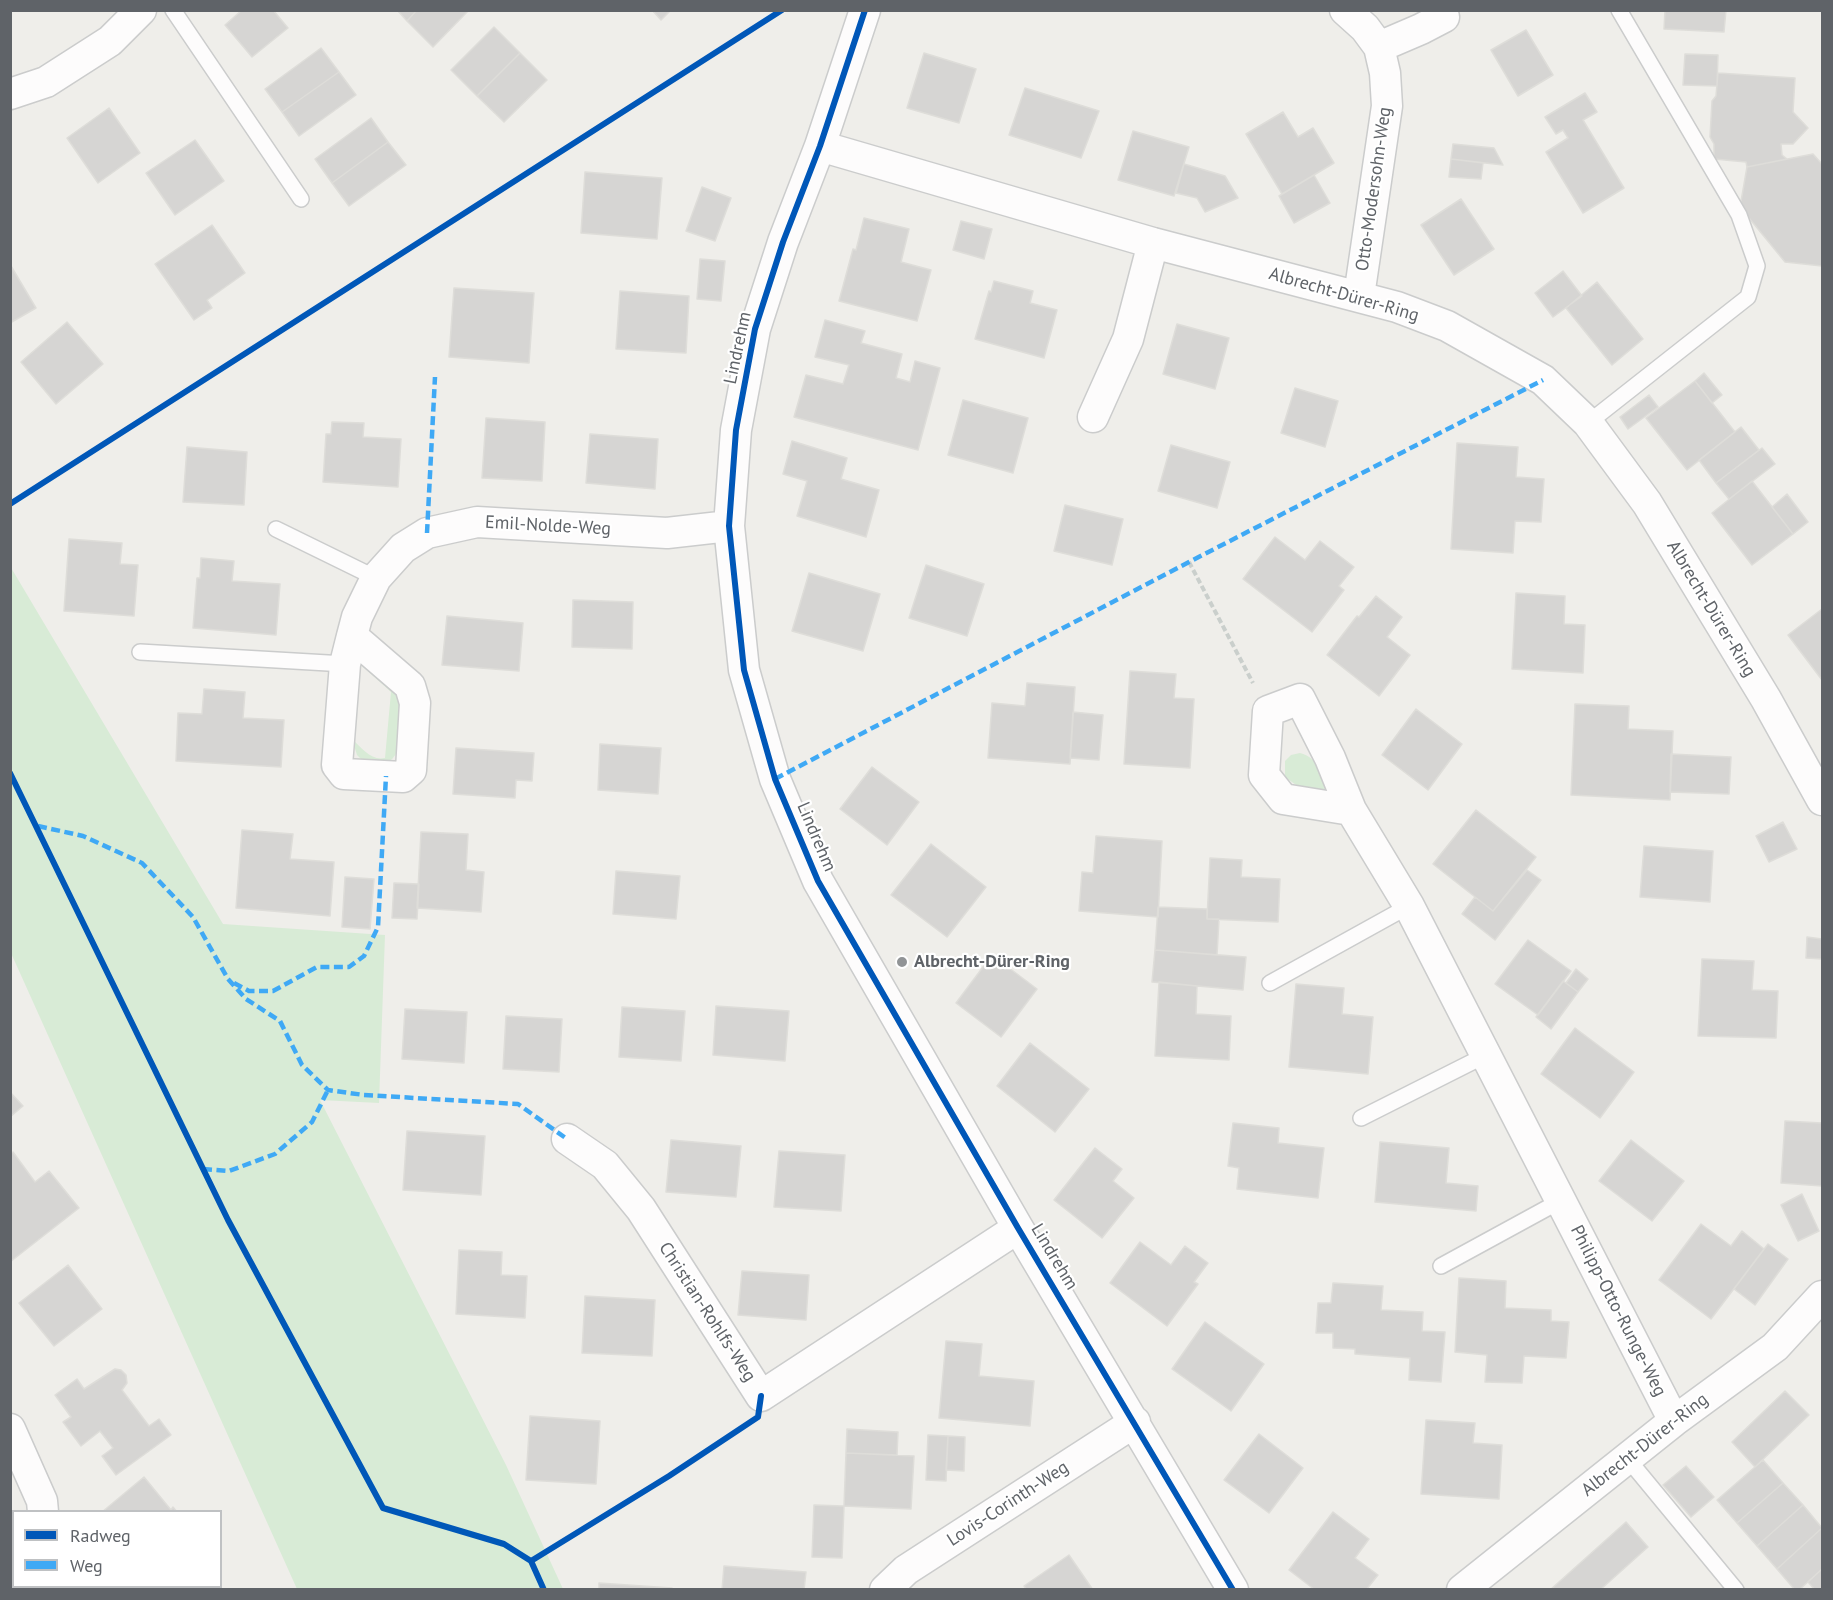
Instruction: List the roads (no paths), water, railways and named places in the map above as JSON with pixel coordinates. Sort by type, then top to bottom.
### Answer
[{"type":"street","points":[[10,94],[46,82],[110,41],[141,10]]},
{"type":"street","name":"Lindrehm","points":[[865,10],[820,147],[783,242],[755,329],[736,430],[729,526],[744,670],[779,789],[818,881],[1018,1228],[1233,1590]]},
{"type":"street","name":"Otto-Modersohn-Weg","points":[[1345,10],[1365,28],[1379,46],[1385,73],[1387,106],[1359,296]]},
{"type":"street","points":[[1379,46],[1421,29],[1446,13]]},
{"type":"street","name":"Albrecht-Dürer-Ring","points":[[820,147],[1153,243],[1397,307],[1447,326],[1543,380],[1588,423],[1647,503],[1766,699],[1822,800]]},
{"type":"street","points":[[1093,417],[1128,339],[1153,243]]},
{"type":"street","name":"Emil-Nolde-Weg","points":[[352,636],[410,686],[415,703],[411,770],[403,777],[344,774],[337,765],[349,707],[345,664],[352,636],[357,617],[376,578],[403,548],[427,533],[477,522],[667,533],[729,526]]},
{"type":"street","name":"Philipp-Otto-Runge-Weg","points":[[1351,810],[1283,799],[1264,775],[1268,711],[1300,699],[1330,758],[1351,810],[1409,906],[1674,1421]]},
{"type":"street","name":"Christian-Rohlfs-Weg","points":[[567,1139],[605,1165],[641,1209],[761,1396],[1018,1228]]},
{"type":"street","name":"Albrecht-Dürer-Ring","points":[[1470,1587],[1674,1421],[1775,1347],[1822,1296]]},
{"type":"street","name":"Lovis-Corinth-Weg","points":[[885,1590],[906,1570],[1135,1422]]},
{"type":"street","points":[[10,1429],[42,1501],[43,1510]]},
{"type":"lane","points":[[173,10],[301,199]]},
{"type":"lane","points":[[1588,423],[1748,297],[1757,266],[1739,215],[1619,10]]},
{"type":"lane","points":[[276,529],[376,578]]},
{"type":"lane","points":[[140,652],[345,664]]},
{"type":"lane","points":[[1270,983],[1409,906]]},
{"type":"lane","points":[[1361,1118],[1486,1055]]},
{"type":"lane","points":[[1441,1266],[1562,1200]]},
{"type":"lane","points":[[1627,1458],[1736,1590]]},
{"type":"place","name":"Albrecht-Dürer-Ring","points":[[902,962]]}]
